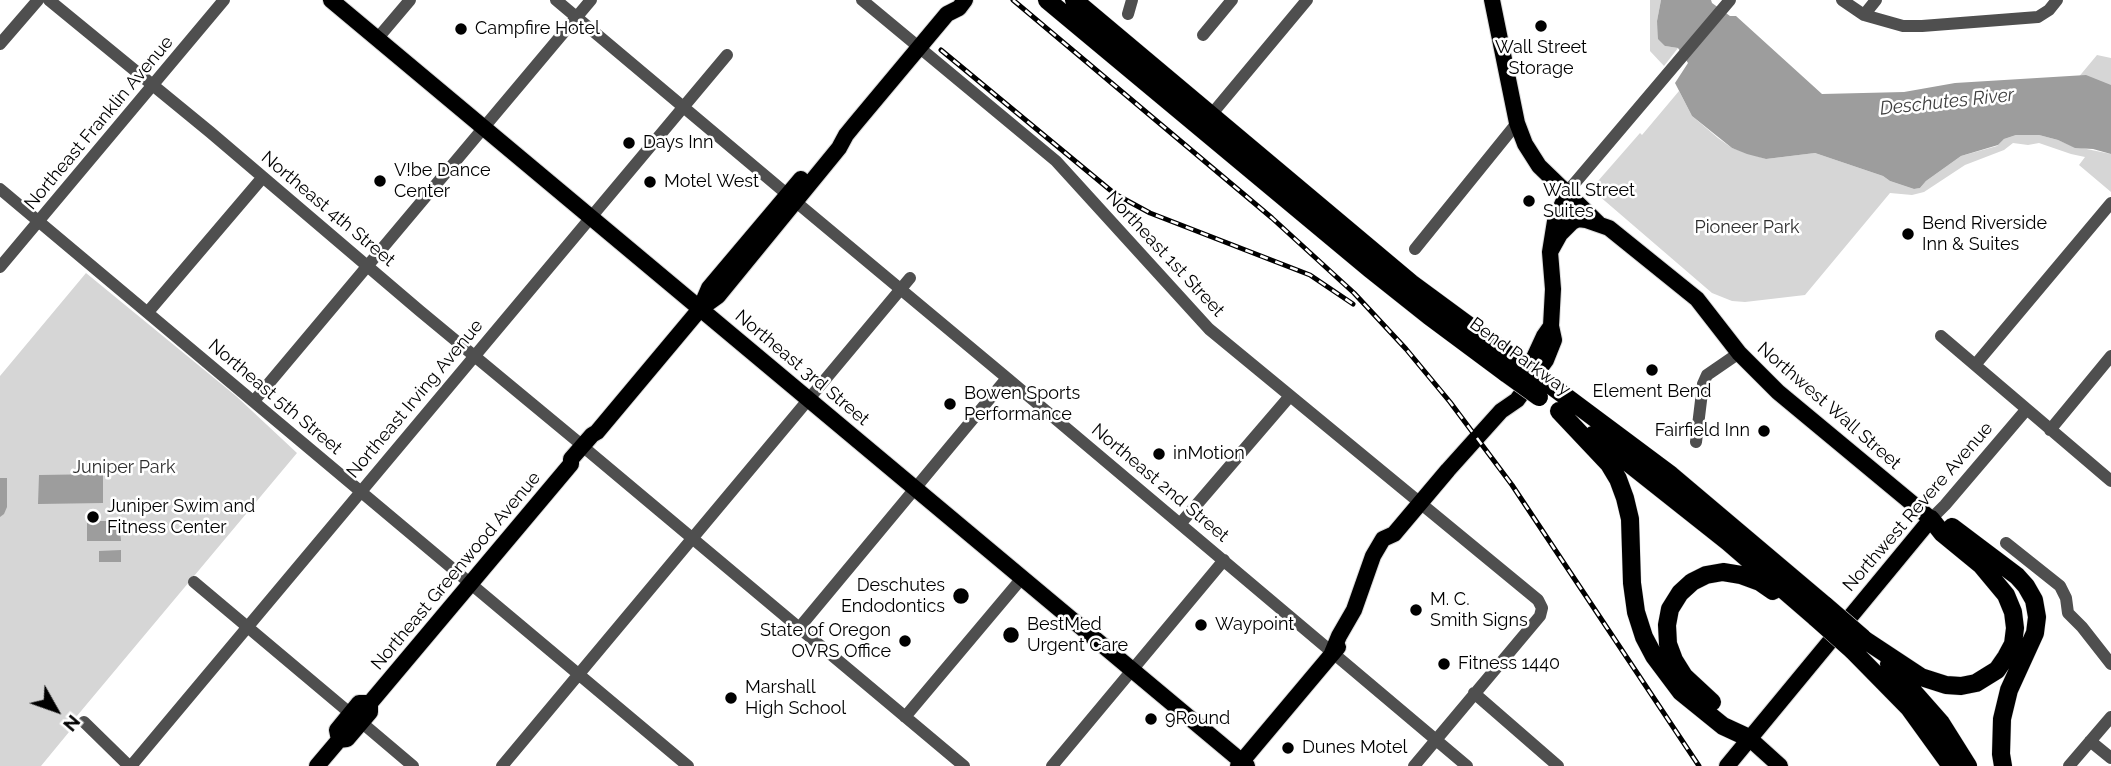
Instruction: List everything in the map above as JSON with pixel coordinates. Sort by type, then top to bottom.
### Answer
[{"type":"highway","name":"Bend Parkway","points":[[1047,0],[1429,316],[1528,378],[1671,475],[1819,613]]},
{"type":"highway","name":"Bend Parkway","points":[[1074,0],[1528,378],[1559,411],[1860,642],[1921,699],[1968,766]]},
{"type":"highway","points":[[1559,411],[1609,464],[1618,479],[1630,519],[1632,583],[1636,612],[1654,656],[1681,692],[1723,726],[1749,738]]},
{"type":"highway","points":[[1860,642],[1921,677],[1946,685],[1976,683],[1997,670],[2006,657],[2015,628],[2013,612],[2006,595],[1981,565],[1942,533],[1931,519]]},
{"type":"highway","points":[[1931,519],[1949,525],[2017,576],[2034,600],[2037,617],[2035,633],[2009,690],[2002,719],[2003,766]]},
{"type":"highway","points":[[1749,738],[1684,676],[1674,660],[1668,644],[1670,609],[1680,593],[1692,582],[1706,575],[1723,572],[1756,580],[1798,608],[1819,613]]},
{"type":"highway","name":"Bend Parkway","points":[[1860,642],[1951,766]]},
{"type":"main road","name":"Northeast 3rd Street","points":[[331,0],[1022,578],[1240,765]]},
{"type":"main road","name":"Northeast Greenwood Avenue","points":[[356,718],[359,703],[370,703],[571,464],[576,463],[592,435],[700,309],[718,296],[792,199],[839,148],[846,135],[920,48],[949,7],[959,8],[965,0]]},
{"type":"main road","name":"Northwest Wall Street","points":[[1492,0],[1517,124],[1525,144],[1539,166],[1600,224],[1605,235],[1690,306],[1710,315]]},
{"type":"main road","points":[[1240,765],[1332,653],[1354,610],[1373,556],[1383,539],[1394,534],[1501,411],[1509,394],[1528,378],[1544,336],[1551,326],[1553,289],[1550,252],[1555,221],[1568,191]]},
{"type":"main road","points":[[1550,252],[1566,226],[1572,222],[1578,219],[1600,224]]},
{"type":"main road","name":"Northwest Wall Street","points":[[1600,224],[1621,236],[1697,299],[1739,353],[1778,391],[1931,519]]},
{"type":"main road","points":[[1658,279],[1663,277],[1677,288],[1688,292]]},
{"type":"main road","name":"Northwest Revere Avenue","points":[[1727,766],[1931,519]]},
{"type":"main road","points":[[317,766],[339,740],[337,730],[356,718]]},
{"type":"main road","points":[[1749,738],[1780,766]]},
{"type":"street","points":[[0,44],[38,0]]},
{"type":"street","name":"Northeast 4th Street","points":[[49,0],[964,766]]},
{"type":"street","name":"Northeast Franklin Avenue","points":[[0,267],[224,0]]},
{"type":"street","points":[[377,38],[410,0]]},
{"type":"street","name":"Northeast 2nd Street","points":[[556,0],[1467,766]]},
{"type":"street","points":[[254,401],[591,0]]},
{"type":"street","name":"Northeast 1st Street","points":[[862,0],[1056,161],[1193,314],[1538,600],[1542,608],[1540,616],[1474,693]]},
{"type":"street","points":[[1128,14],[1132,0]]},
{"type":"street","points":[[1203,35],[1232,0]]},
{"type":"street","points":[[1211,115],[1307,0]]},
{"type":"street","points":[[1842,0],[1864,15],[1903,26],[2030,18],[2043,14],[2057,0]]},
{"type":"street","points":[[1864,15],[1876,0]]},
{"type":"street","points":[[1568,191],[1728,2]]},
{"type":"street","name":"Northeast Irving Avenue","points":[[130,766],[727,55]]},
{"type":"street","points":[[1415,249],[1517,124]]},
{"type":"street","points":[[1497,146],[1525,144]]},
{"type":"street","points":[[148,312],[263,177]]},
{"type":"street","name":"Northeast 5th Street","points":[[0,189],[686,765]]},
{"type":"street","points":[[1975,365],[2111,203]]},
{"type":"street","points":[[502,766],[910,278]]},
{"type":"street","points":[[1941,336],[2111,481]]},
{"type":"street","points":[[1696,442],[1703,384],[1707,375],[1739,353]]},
{"type":"street","points":[[2049,430],[2111,356]]},
{"type":"street","points":[[799,628],[1007,378]]},
{"type":"street","points":[[1180,524],[1290,396]]},
{"type":"street","name":"Northwest Revere Avenue","points":[[1931,519],[2026,410]]},
{"type":"street","points":[[2006,543],[2060,586],[2066,598],[2068,613],[2111,664]]},
{"type":"street","points":[[1052,766],[1224,560]]},
{"type":"street","points":[[905,717],[1022,578]]},
{"type":"street","points":[[194,582],[412,766]]},
{"type":"street","points":[[1414,766],[1474,693],[1542,761],[1558,766]]},
{"type":"street","points":[[2069,766],[2111,717]]},
{"type":"street","points":[[84,722],[130,766]]},
{"type":"street","points":[[2090,741],[2111,758]]},
{"type":"green space","points":[[1650,0],[1661,0],[1657,21],[1665,46],[1678,48],[1664,66],[1650,51]]},
{"type":"green space","points":[[2097,55],[2111,58],[2111,101],[2067,91]]},
{"type":"green space","name":"Pioneer Park","points":[[1679,91],[1692,116],[1718,138],[1732,148],[1766,159],[1815,153],[1914,189],[1920,188],[1961,156],[1997,146],[2004,139],[2016,135],[2039,135],[2072,146],[2111,154],[2111,192],[2079,165],[2085,157],[2039,143],[2013,143],[2004,150],[1965,165],[1924,192],[1912,195],[1890,193],[1805,295],[1732,301],[1712,293],[1591,189]]},
{"type":"green space","name":"Juniper Park","points":[[86,273],[236,396],[297,453],[66,729],[69,732],[41,766],[0,766],[0,376]]},
{"type":"water","name":"Deschutes River","points":[[1661,0],[1711,0],[1730,16],[1736,16],[1822,94],[1904,92],[1955,83],[2086,75],[2111,85],[2111,154],[2075,148],[2039,135],[2016,135],[2004,139],[1998,145],[1961,156],[1920,188],[1914,189],[1815,153],[1766,159],[1747,154],[1732,148],[1692,116],[1675,83],[1688,63],[1678,48],[1665,46],[1658,39],[1657,21]]},
{"type":"water","points":[[103,474],[103,503],[38,504],[39,475]]},
{"type":"water","points":[[0,478],[7,478],[7,507],[0,517]]},
{"type":"water","points":[[87,521],[119,521],[121,541],[87,541]]},
{"type":"water","points":[[121,550],[121,562],[99,562],[99,551]]},
{"type":"railway","points":[[1013,0],[1272,218],[1354,293],[1406,349],[1450,402],[1512,485],[1699,766]]},
{"type":"railway","points":[[941,50],[1115,194],[1150,213],[1310,275],[1353,304]]},
{"type":"place","name":"Wall Street Storage","points":[[1541,26]]},
{"type":"place","name":"Campfire Hotel","points":[[461,29]]},
{"type":"place","name":"Days Inn","points":[[629,143]]},
{"type":"place","name":"V!be Dance Center","points":[[380,181]]},
{"type":"place","name":"Motel West","points":[[650,182]]},
{"type":"place","name":"Wall Street Suites","points":[[1529,201]]},
{"type":"place","name":"Bend Riverside Inn & Suites","points":[[1908,234]]},
{"type":"place","name":"Element Bend","points":[[1652,370]]},
{"type":"place","name":"Bowen Sports Performance","points":[[950,404]]},
{"type":"place","name":"Fairfield Inn","points":[[1764,431]]},
{"type":"place","name":"inMotion","points":[[1159,454]]},
{"type":"place","name":"Juniper Swim and Fitness Center","points":[[93,517]]},
{"type":"place","name":"Deschutes Endodontics","points":[[961,596]]},
{"type":"place","name":"M. C. Smith Signs","points":[[1416,610]]},
{"type":"place","name":"Waypoint","points":[[1201,625]]},
{"type":"place","name":"BestMed Urgent Care","points":[[1011,635]]},
{"type":"place","name":"State of Oregon OVRS Office","points":[[905,641]]},
{"type":"place","name":"Fitness 1440","points":[[1444,664]]},
{"type":"place","name":"Marshall High School","points":[[731,698]]},
{"type":"place","name":"9Round","points":[[1151,719]]},
{"type":"place","name":"Dunes Motel","points":[[1288,748]]}]
